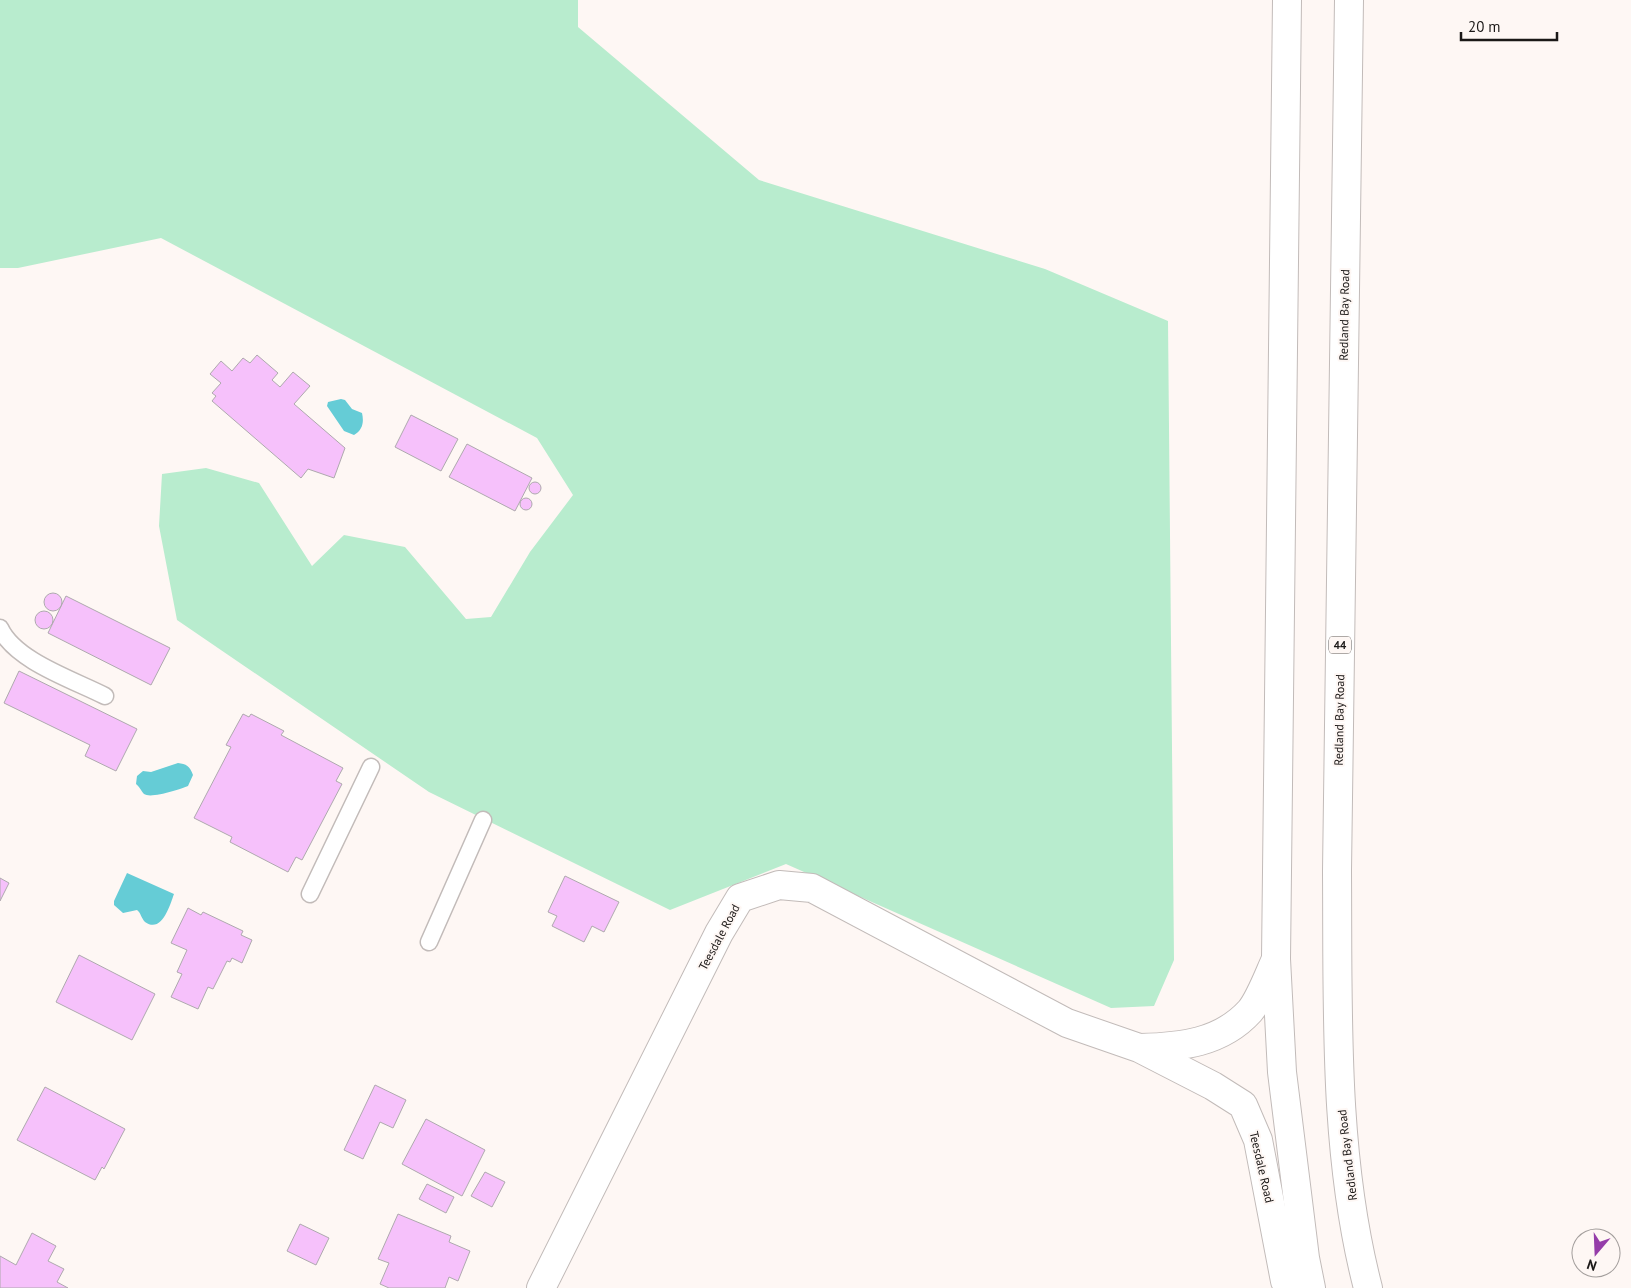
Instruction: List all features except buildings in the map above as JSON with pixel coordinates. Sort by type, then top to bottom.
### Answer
[{"type":"main road","points":[[1287,0],[1276,959],[1282,1072],[1304,1258],[1311,1288]]},
{"type":"main road","name":"Redland Bay Road","points":[[1349,0],[1337,871],[1338,994],[1342,1130],[1361,1262],[1368,1288]]},
{"type":"main road","name":"Teesdale Road","points":[[541,1288],[719,933],[740,898],[779,885],[812,888],[1067,1023],[1139,1048],[1213,1086],[1243,1105],[1258,1140],[1285,1281],[1290,1288]]},
{"type":"main road","name":"Teesdale Road","points":[[1139,1048],[1179,1047],[1216,1037],[1250,1010],[1276,959]]},
{"type":"lane","points":[[0,628],[5,639],[27,657],[106,696]]},
{"type":"lane","points":[[310,894],[371,767]]},
{"type":"lane","points":[[429,942],[483,820]]},
{"type":"green space","points":[[0,0],[578,0],[578,27],[759,180],[1045,269],[1168,321],[1174,960],[1154,1006],[1111,1008],[786,864],[670,910],[429,792],[177,620],[159,526],[162,474],[206,468],[259,483],[312,566],[344,535],[405,547],[466,619],[491,617],[530,552],[573,495],[537,438],[161,238],[18,268],[0,268]]},
{"type":"water","points":[[345,400],[352,409],[362,413],[362,426],[354,435],[344,431],[327,406],[328,402]]},
{"type":"water","points":[[178,763],[191,769],[193,775],[188,786],[166,793],[148,795],[144,794],[136,784],[137,776],[143,771],[151,772]]},
{"type":"water","points":[[127,873],[174,894],[161,921],[151,925],[145,922],[137,910],[123,913],[114,905],[114,901]]}]
